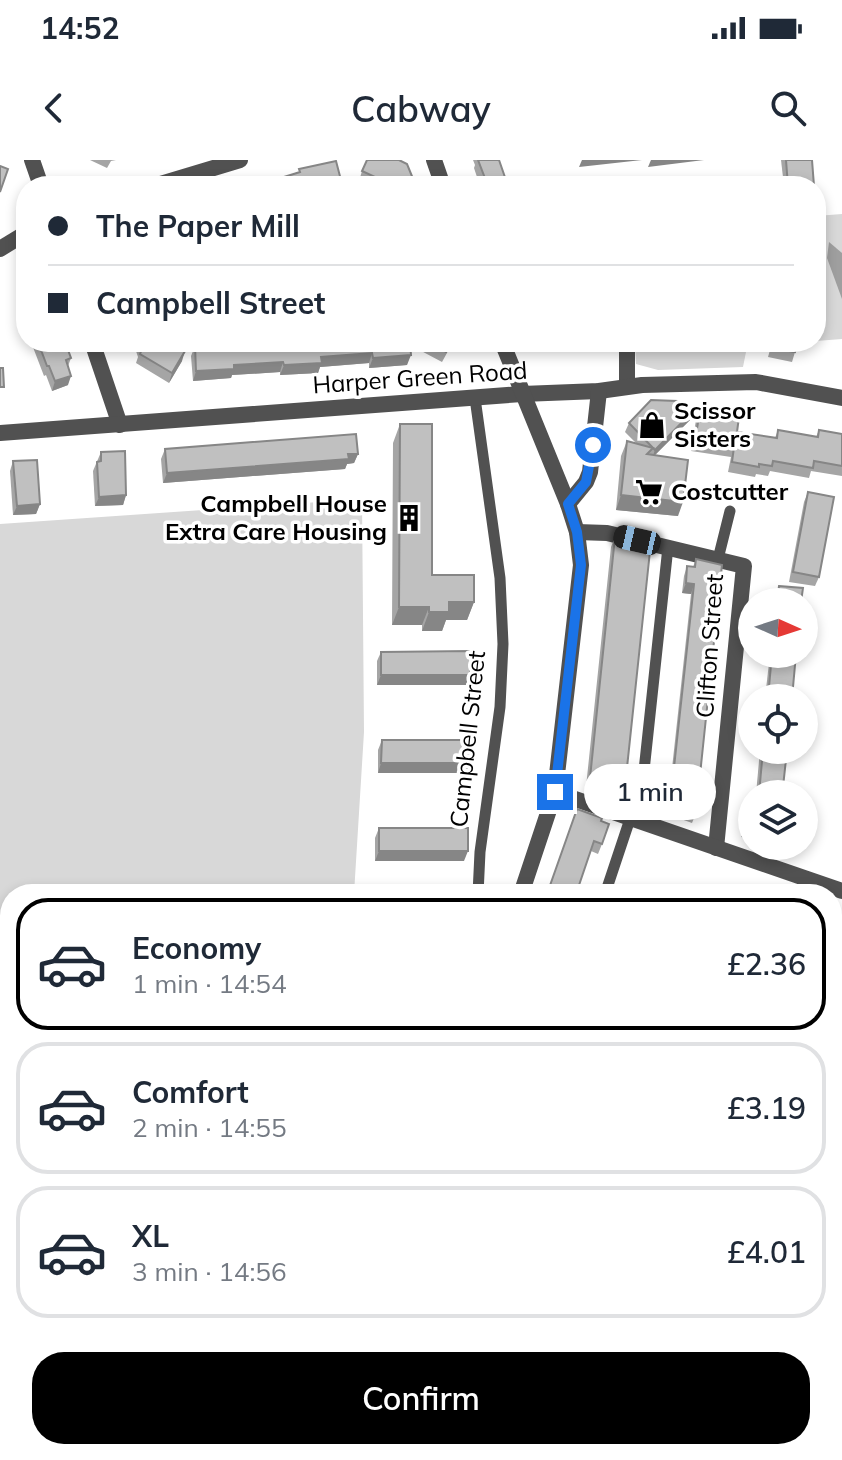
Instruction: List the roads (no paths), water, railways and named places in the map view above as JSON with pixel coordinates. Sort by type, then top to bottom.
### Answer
[{"type":"street","points":[[187,176],[240,160]]},
{"type":"street","points":[[95,352],[120,425]]},
{"type":"street","points":[[506,352],[568,504],[577,532],[581,565],[555,792],[524,884]]},
{"type":"street","points":[[627,352],[627,386]]},
{"type":"street","name":"Harper Green Road","points":[[0,433],[599,391],[627,386],[756,382],[842,398]]},
{"type":"street","points":[[568,504],[590,472],[599,391]]},
{"type":"street","name":"Clifton Street","points":[[577,532],[607,533],[744,566],[716,848]]},
{"type":"street","points":[[555,792],[821,884]]},
{"type":"lane","name":"Campbell Street","points":[[475,398],[500,578],[503,644],[500,707],[478,884]]},
{"type":"lane","points":[[718,559],[730,511]]},
{"type":"lane","points":[[608,884],[643,780],[668,547]]},
{"type":"place","name":"Scissor Sisters","points":[[652,425]]},
{"type":"place","name":"Costcutter","points":[[649,492]]},
{"type":"place","name":"Campbell House Extra Care Housing","points":[[409,518]]}]
